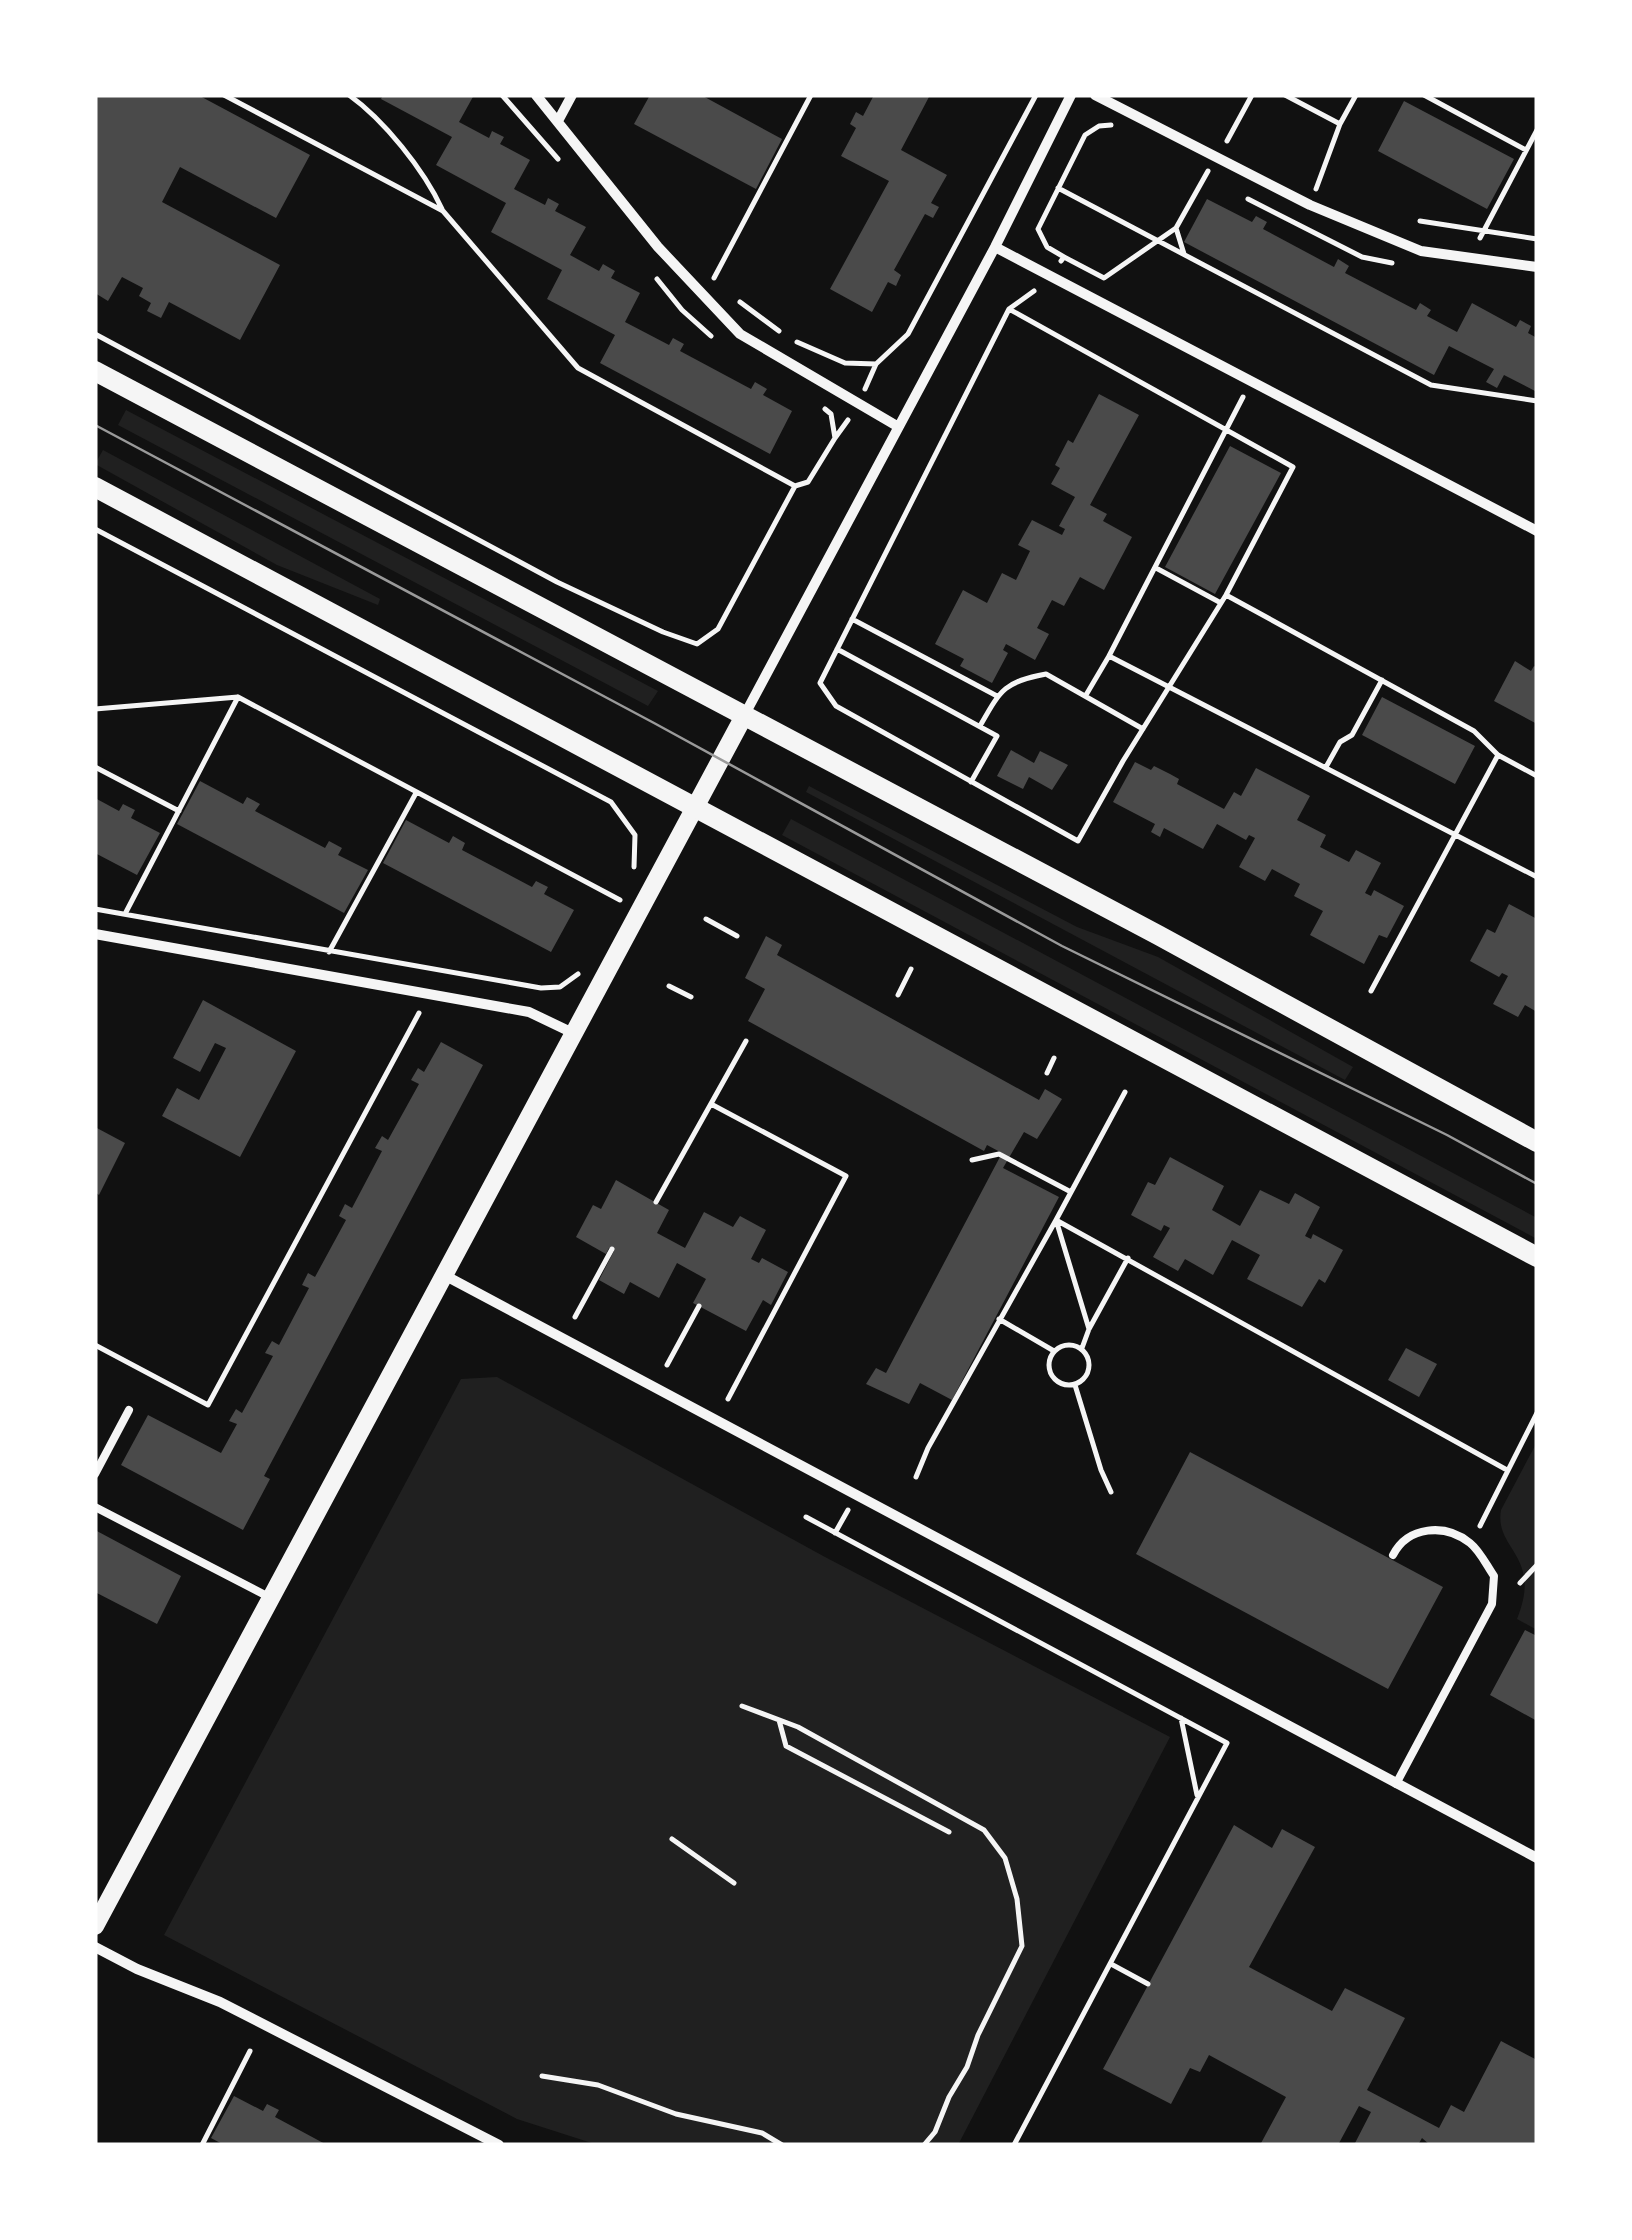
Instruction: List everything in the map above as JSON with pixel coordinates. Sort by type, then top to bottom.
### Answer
[{"type":"main road","points":[[95,370],[1158,935],[1537,1142]]},
{"type":"main road","points":[[95,487],[1537,1257]]},
{"type":"street","points":[[536,95],[658,247],[740,334],[896,426]]},
{"type":"street","points":[[558,121],[572,95]]},
{"type":"street","points":[[95,1926],[576,1034],[896,426],[995,247],[1071,95]]},
{"type":"street","points":[[1094,95],[1310,205],[1421,251],[1537,266]]},
{"type":"street","points":[[995,247],[1537,531]]},
{"type":"street","points":[[95,934],[529,1012],[576,1034]]},
{"type":"street","points":[[446,1276],[1537,1858]]},
{"type":"street","points":[[95,1946],[137,1969],[220,2002],[499,2145]]},
{"type":"lane","points":[[95,1474],[129,1410]]},
{"type":"lane","points":[[95,1507],[272,1599]]},
{"type":"lane","points":[[1393,1555],[1399,1543],[1422,1530],[1448,1531],[1471,1544],[1494,1576],[1492,1604],[1396,1784]]},
{"type":"path","points":[[224,95],[443,211]]},
{"type":"path","points":[[95,334],[558,582],[663,632],[697,644],[718,629],[795,486],[578,368],[443,211],[430,183],[366,107],[349,95]]},
{"type":"path","points":[[714,278],[811,95]]},
{"type":"path","points":[[726,292],[788,337],[845,363],[876,364],[908,334],[1036,95]]},
{"type":"path","points":[[1116,125],[1099,126],[1084,135],[1038,228],[1047,247],[1104,278],[1176,228],[1252,95]]},
{"type":"path","points":[[1285,95],[1340,124]]},
{"type":"path","points":[[1304,230],[1340,124],[1356,95]]},
{"type":"path","points":[[1424,95],[1526,150]]},
{"type":"path","points":[[1473,258],[1483,231],[1537,130]]},
{"type":"path","points":[[1190,167],[1206,175]]},
{"type":"path","points":[[1058,188],[1431,385],[1537,401]]},
{"type":"path","points":[[1238,194],[1362,257],[1397,264]]},
{"type":"path","points":[[1420,221],[1537,240]]},
{"type":"path","points":[[1176,228],[1184,257]]},
{"type":"path","points":[[1009,309],[1294,467],[1221,603],[1078,841],[836,706],[820,683],[1009,309],[1052,278],[1064,257]]},
{"type":"path","points":[[1086,695],[1156,568],[1250,381]]},
{"type":"path","points":[[95,529],[611,802],[635,835],[636,862],[630,881]]},
{"type":"path","points":[[1156,568],[1221,603]]},
{"type":"path","points":[[1226,594],[1474,731],[1498,755],[1537,776]]},
{"type":"path","points":[[852,619],[997,696]]},
{"type":"path","points":[[837,649],[997,736],[971,782]]},
{"type":"path","points":[[1109,656],[1537,877]]},
{"type":"path","points":[[979,726],[997,696],[1016,680],[1046,674],[1143,730]]},
{"type":"path","points":[[1326,768],[1340,742],[1352,735],[1382,680]]},
{"type":"path","points":[[125,914],[238,697]]},
{"type":"path","points":[[95,709],[238,697],[620,900]]},
{"type":"path","points":[[1371,992],[1498,755]]},
{"type":"path","points":[[95,766],[179,811]]},
{"type":"path","points":[[329,952],[416,792]]},
{"type":"path","points":[[612,915],[625,890]]},
{"type":"path","points":[[95,908],[541,988],[560,986],[579,973]]},
{"type":"path","points":[[706,920],[737,936]]},
{"type":"path","points":[[898,994],[910,969]]},
{"type":"path","points":[[669,986],[691,998]]},
{"type":"path","points":[[95,1345],[208,1405],[419,1013]]},
{"type":"path","points":[[656,1202],[746,1041]]},
{"type":"path","points":[[1046,1074],[1054,1058]]},
{"type":"path","points":[[916,1477],[928,1448],[1125,1092]]},
{"type":"path","points":[[710,1104],[846,1176],[728,1399]]},
{"type":"path","points":[[972,1160],[1000,1154],[1071,1192]]},
{"type":"path","points":[[1056,1220],[1507,1470]]},
{"type":"path","points":[[1056,1220],[1089,1329]]},
{"type":"path","points":[[575,1317],[612,1250]]},
{"type":"path","points":[[1082,1348],[1128,1258]]},
{"type":"path","points":[[667,1366],[699,1306]]},
{"type":"path","points":[[999,1318],[1054,1351]]},
{"type":"path","points":[[1072,1344],[1082,1348],[1090,1365],[1087,1374],[1076,1384],[1064,1385],[1051,1374],[1054,1351],[1072,1344]]},
{"type":"path","points":[[1076,1384],[1100,1470],[1111,1492]]},
{"type":"path","points":[[1480,1527],[1537,1413]]},
{"type":"path","points":[[836,1533],[848,1510]]},
{"type":"path","points":[[806,1517],[1227,1743],[1014,2145]]},
{"type":"path","points":[[1520,1583],[1537,1565]]},
{"type":"path","points":[[742,1706],[798,1727],[984,1830],[1005,1858],[1017,1899],[1022,1946],[935,2132],[924,2145]]},
{"type":"path","points":[[1181,1718],[1198,1798]]},
{"type":"path","points":[[779,1720],[786,1746],[949,1832]]},
{"type":"path","points":[[672,1839],[734,1884]]},
{"type":"path","points":[[1111,1964],[1148,1984]]},
{"type":"path","points":[[202,2145],[250,2051]]},
{"type":"path","points":[[542,2076],[598,2084],[676,2114],[762,2134],[782,2145]]},
{"type":"shaded area","points":[[126,410],[658,691],[648,706],[118,425]]},
{"type":"shaded area","points":[[103,450],[380,599],[378,605],[277,565],[95,464]]},
{"type":"shaded area","points":[[809,786],[1077,927],[1158,957],[1353,1067],[1345,1080],[806,792]]},
{"type":"shaded area","points":[[791,819],[1537,1218],[1537,1239],[782,835]]},
{"type":"shaded area","points":[[497,1377],[825,1557],[1170,1737],[958,2145],[598,2145],[517,2119],[164,1935],[461,1379]]},
{"type":"shaded area","points":[[1537,1442],[1537,1630],[1517,1619],[1523,1598],[1522,1567],[1504,1535],[1501,1510]]},
{"type":"building","points":[[95,95],[198,95],[310,155],[276,218],[180,167],[162,202],[280,265],[240,340],[169,302],[161,318],[147,311],[151,303],[139,296],[143,288],[122,277],[108,301],[95,293]]},
{"type":"building","points":[[383,95],[474,95],[459,122],[489,138],[492,131],[504,137],[500,144],[530,160],[514,189],[545,205],[548,198],[559,204],[555,211],[586,227],[570,255],[599,271],[603,264],[615,271],[611,278],[640,293],[625,322],[669,345],[673,338],[684,344],[680,351],[751,389],[755,382],[767,389],[763,395],[792,411],[770,454],[600,363],[615,335],[547,299],[562,270],[491,232],[506,203],[436,165],[452,137],[381,99]]},
{"type":"building","points":[[650,95],[701,95],[782,139],[756,189],[634,124]]},
{"type":"building","points":[[874,95],[930,95],[901,150],[947,175],[931,203],[939,207],[933,218],[925,214],[894,270],[901,275],[896,286],[888,282],[872,312],[830,289],[889,181],[841,156],[856,128],[850,124],[856,112],[863,116]]},
{"type":"building","points":[[1404,101],[1514,159],[1487,209],[1378,151]]},
{"type":"building","points":[[1207,199],[1252,222],[1256,216],[1267,222],[1263,229],[1334,267],[1338,259],[1349,266],[1345,273],[1416,310],[1420,303],[1431,310],[1427,316],[1457,332],[1472,303],[1516,327],[1520,320],[1531,326],[1528,333],[1537,338],[1535,391],[1504,375],[1497,388],[1486,382],[1494,369],[1449,346],[1434,375],[1184,242]]},
{"type":"building","points":[[1099,394],[1139,415],[1090,505],[1107,514],[1103,521],[1132,537],[1104,590],[1080,577],[1064,606],[1052,600],[1037,628],[1049,634],[1035,660],[1006,644],[1003,650],[1008,653],[992,683],[960,666],[964,659],[935,644],[963,590],[987,603],[1002,573],[1016,580],[1030,551],[1018,545],[1032,520],[1062,535],[1065,529],[1059,526],[1075,497],[1051,484],[1060,468],[1055,465],[1068,440],[1073,443]]},
{"type":"building","points":[[1230,446],[1281,473],[1215,594],[1165,567]]},
{"type":"building","points":[[1515,661],[1531,671],[1534,666],[1537,668],[1537,724],[1494,701]]},
{"type":"building","points":[[1382,697],[1475,746],[1455,784],[1362,735]]},
{"type":"building","points":[[1011,750],[1034,763],[1040,751],[1068,765],[1052,790],[1029,777],[1023,789],[997,776]]},
{"type":"building","points":[[1135,762],[1170,774],[1179,779],[1177,784],[1224,809],[1234,792],[1241,796],[1256,768],[1310,796],[1297,820],[1326,835],[1320,847],[1349,862],[1356,850],[1381,863],[1365,893],[1371,896],[1374,890],[1404,906],[1387,938],[1379,935],[1364,964],[1310,935],[1323,911],[1294,896],[1300,884],[1272,869],[1265,881],[1239,867],[1255,838],[1249,835],[1246,840],[1217,824],[1203,849],[1164,828],[1160,837],[1151,832],[1155,824],[1113,802]]},
{"type":"building","points":[[200,781],[243,804],[247,797],[260,804],[255,811],[325,848],[329,841],[342,848],[338,855],[368,870],[344,913],[177,824]]},
{"type":"building","points":[[95,798],[119,811],[123,804],[135,810],[131,818],[160,833],[137,875],[95,853]]},
{"type":"building","points":[[406,820],[449,843],[453,836],[465,843],[462,850],[532,887],[536,881],[548,887],[544,894],[574,910],[551,952],[383,863]]},
{"type":"building","points":[[1509,904],[1537,919],[1537,1012],[1525,1005],[1518,1017],[1493,1004],[1508,976],[1502,973],[1499,977],[1470,961],[1487,929],[1495,933]]},
{"type":"building","points":[[766,936],[782,945],[777,955],[1039,1100],[1045,1089],[1062,1099],[1037,1139],[1024,1132],[1003,1168],[1059,1197],[952,1400],[920,1383],[909,1404],[866,1384],[876,1368],[886,1373],[1002,1153],[987,1145],[984,1151],[748,1021],[765,989],[745,978]]},
{"type":"building","points":[[203,1000],[296,1051],[240,1157],[162,1116],[177,1088],[199,1100],[226,1048],[215,1043],[200,1072],[173,1058]]},
{"type":"building","points":[[441,1042],[483,1065],[264,1476],[270,1479],[243,1530],[121,1465],[148,1415],[221,1453],[237,1424],[229,1421],[236,1409],[242,1413],[273,1356],[265,1353],[272,1341],[279,1345],[309,1288],[302,1285],[308,1273],[315,1277],[346,1220],[339,1216],[345,1204],[352,1208],[382,1151],[375,1148],[382,1136],[388,1140],[419,1084],[411,1080],[418,1068],[424,1072]]},
{"type":"building","points":[[95,1127],[125,1143],[99,1195],[95,1192]]},
{"type":"building","points":[[1170,1157],[1224,1186],[1212,1210],[1240,1226],[1260,1190],[1289,1204],[1295,1193],[1320,1207],[1305,1236],[1311,1239],[1313,1234],[1343,1250],[1325,1283],[1319,1279],[1302,1307],[1247,1279],[1260,1255],[1232,1240],[1213,1275],[1185,1259],[1178,1271],[1153,1257],[1170,1228],[1164,1225],[1161,1231],[1131,1215],[1148,1182],[1155,1185]]},
{"type":"building","points":[[616,1180],[669,1210],[657,1233],[685,1248],[704,1212],[733,1227],[740,1216],[766,1230],[751,1259],[759,1263],[762,1258],[788,1272],[771,1305],[763,1300],[746,1331],[693,1303],[706,1279],[677,1263],[659,1298],[630,1282],[624,1294],[599,1280],[614,1251],[609,1248],[606,1254],[576,1237],[593,1205],[601,1209]]},
{"type":"building","points":[[1406,1348],[1437,1364],[1419,1397],[1388,1380]]},
{"type":"building","points":[[1190,1452],[1443,1587],[1388,1689],[1136,1554]]},
{"type":"building","points":[[95,1530],[181,1576],[157,1624],[95,1592]]},
{"type":"building","points":[[1525,1630],[1537,1636],[1537,1721],[1490,1695]]},
{"type":"building","points":[[1234,1825],[1272,1848],[1282,1829],[1315,1847],[1249,1967],[1332,2011],[1345,1988],[1405,2018],[1367,2090],[1439,2128],[1451,2105],[1464,2112],[1501,2041],[1537,2060],[1537,2145],[1430,2145],[1422,2138],[1418,2145],[1354,2145],[1371,2112],[1359,2106],[1338,2145],[1260,2145],[1286,2097],[1209,2055],[1200,2072],[1190,2068],[1171,2104],[1103,2069]]},
{"type":"building","points":[[234,2096],[263,2111],[267,2104],[279,2110],[275,2117],[327,2145],[224,2145],[211,2138]]},
{"type":"tram line","points":[[95,425],[1062,946],[1447,1135],[1537,1184]]}]
